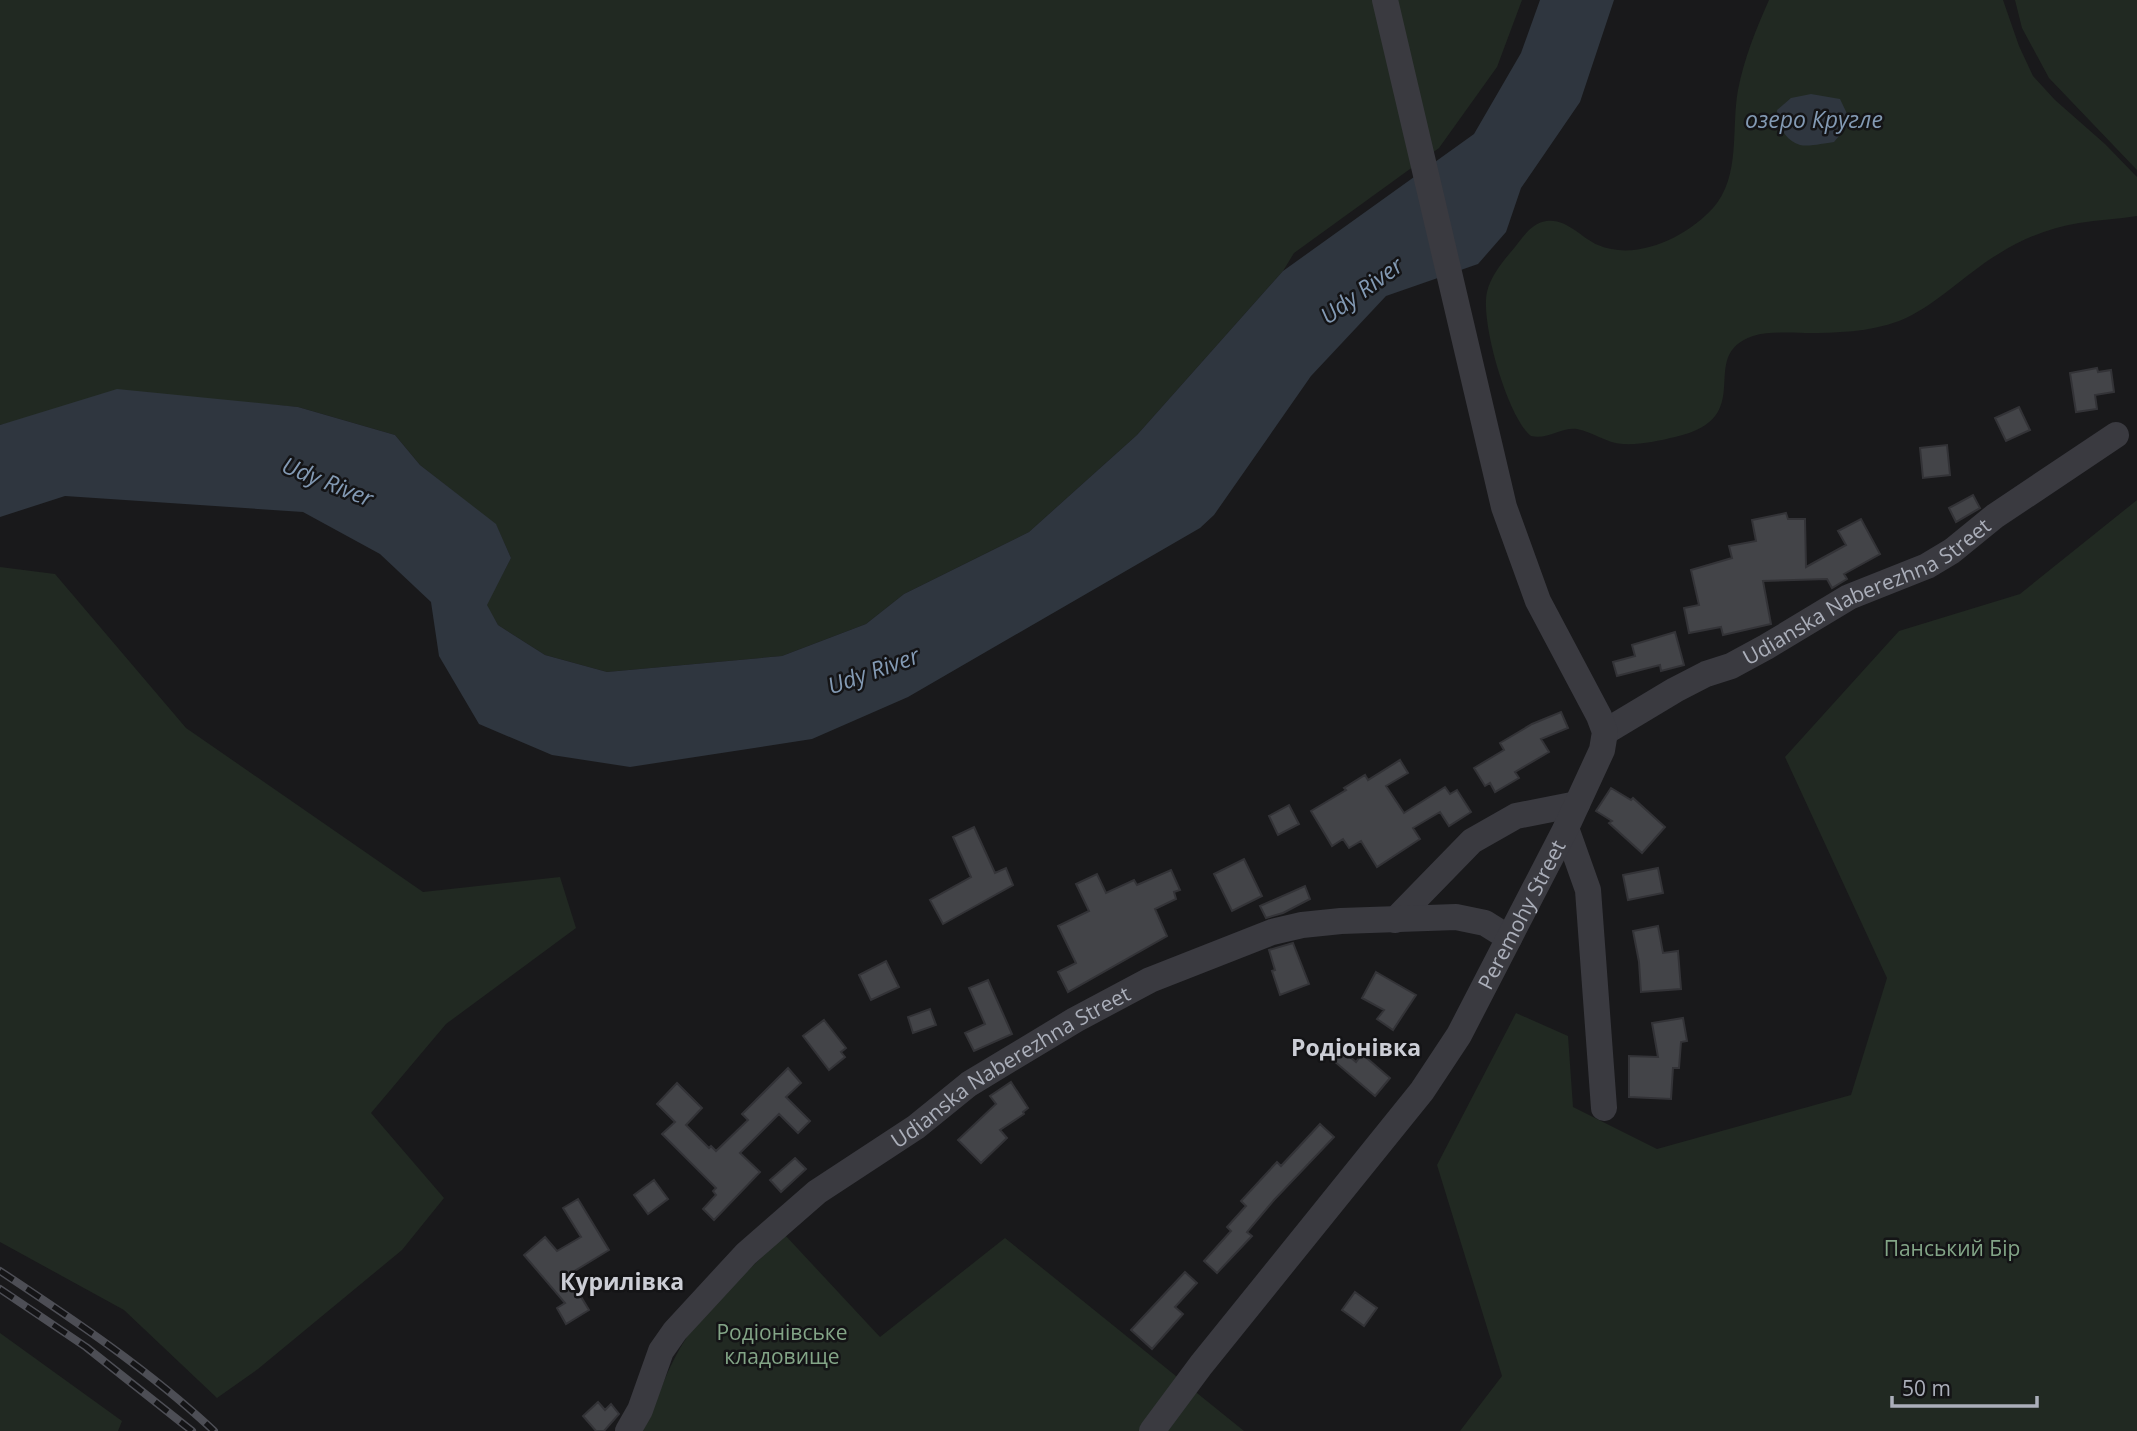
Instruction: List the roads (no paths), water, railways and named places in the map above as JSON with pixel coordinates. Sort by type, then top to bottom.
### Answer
[{"type":"street","points":[[1385,0],[1504,507],[1538,601],[1605,732]]},
{"type":"street","name":"Udianska Naberezhna Street","points":[[1605,732],[1675,690],[1766,648],[1849,597],[1927,566],[1952,551],[1994,516],[2116,435]]},
{"type":"street","name":"Peremohy Street","points":[[1153,1431],[1201,1365],[1422,1091],[1459,1035],[1566,828],[1602,750],[1605,732]]},
{"type":"street","points":[[1395,920],[1472,841],[1516,816],[1577,804]]},
{"type":"street","points":[[1566,828],[1588,890],[1604,1108]]},
{"type":"street","name":"Udianska Naberezhna Street","points":[[628,1431],[640,1410],[661,1351],[695,1308],[747,1254],[817,1192],[916,1127],[970,1084],[1102,1005],[1150,980],[1223,950],[1272,932],[1302,925],[1354,920],[1456,917],[1485,923],[1509,938]]},
{"type":"water","name":"Udy River","points":[[1540,0],[1614,0],[1580,102],[1521,188],[1506,232],[1478,264],[1386,296],[1311,376],[1214,515],[1200,528],[908,697],[812,739],[630,767],[552,755],[479,724],[439,656],[431,602],[380,554],[303,512],[65,496],[0,517],[0,425],[117,389],[298,407],[395,435],[420,465],[496,524],[511,558],[487,605],[498,625],[545,655],[607,672],[782,656],[866,624],[904,594],[1029,532],[1137,435],[1283,271],[1474,134],[1521,53]]},
{"type":"water","name":"озеро Кругле","points":[[1811,94],[1840,99],[1851,122],[1834,142],[1800,145],[1790,140],[1780,126],[1777,110],[1791,98]]},
{"type":"railway","points":[[0,1271],[137,1366],[214,1431]]},
{"type":"railway","points":[[0,1289],[86,1347],[192,1431]]},
{"type":"district","name":"Родіонівка","points":[[1356,1047]]},
{"type":"district","name":"Курилівка","points":[[622,1281]]},
{"type":"park label","name":"Панський Бір","points":[[1952,1248]]},
{"type":"park label","name":"Родіонівське кладовище","points":[[782,1344]]}]
